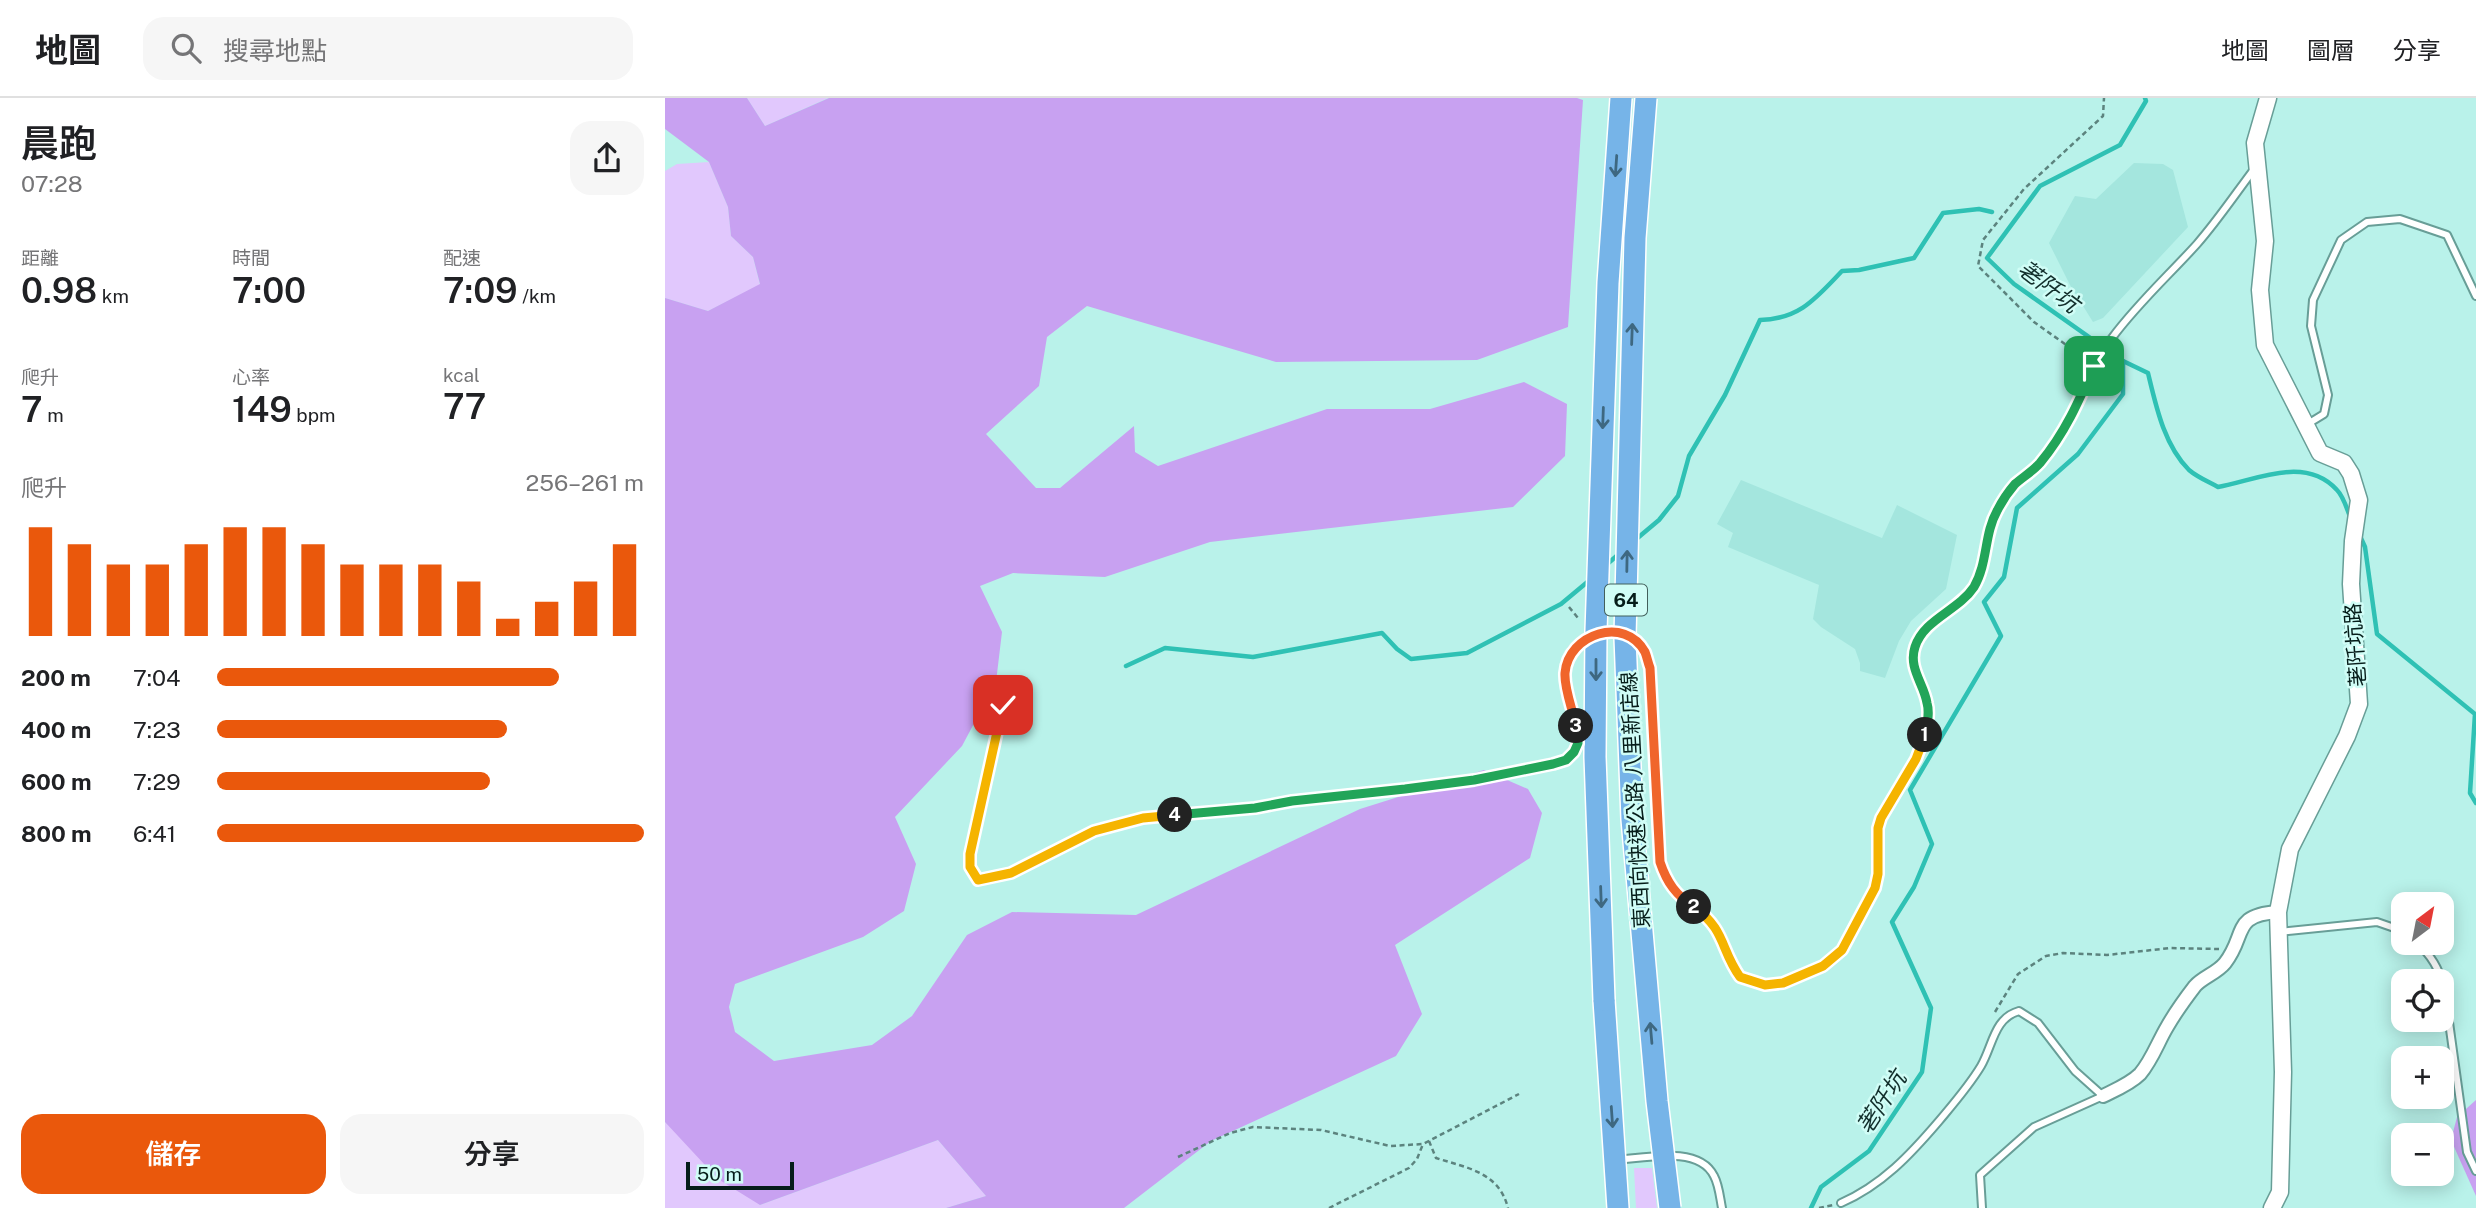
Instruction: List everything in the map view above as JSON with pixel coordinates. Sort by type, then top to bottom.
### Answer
[{"type":"highway","name":"東西向快速公路 八里新店線","points":[[1618,1208],[1604,1000],[1595,757],[1596,631],[1608,283],[1621,98]]},
{"type":"highway","name":"東西向快速公路 八里新店線","points":[[1646,98],[1635,237],[1625,638],[1632,819],[1657,1101],[1670,1208]]},
{"type":"street","name":"荖阡坑路","points":[[2268,98],[2255,143],[2265,242],[2260,290],[2265,345],[2319,453],[2344,463],[2351,474],[2359,500],[2351,584],[2359,704],[2347,736],[2290,849],[2278,912],[2283,1072],[2280,1192],[2272,1208]]},
{"type":"street","points":[[2103,1096],[2127,1084],[2139,1074],[2194,988],[2203,978],[2222,967],[2250,917],[2260,913],[2278,912]]},
{"type":"lane","points":[[1017,683],[1003,705],[970,854],[970,867],[978,880],[1011,873],[1094,831],[1143,818],[1255,808],[1292,801],[1474,780],[1566,760],[1578,743],[1565,675],[1567,662],[1574,648],[1586,638],[1602,632],[1619,632],[1635,641],[1645,652],[1650,668],[1660,862],[1665,878],[1673,891],[1711,921],[1740,977],[1765,985],[1783,983],[1823,966],[1842,950],[1869,900],[1878,874],[1878,828],[1881,818],[1916,759],[1927,721],[1928,705],[1912,657],[1916,645],[1929,626],[1959,604],[1973,587],[1985,559],[1996,513],[2015,484],[2038,465],[2063,432],[2095,363],[2111,339],[2212,226],[2257,166]]},
{"type":"lane","points":[[2306,425],[2324,414],[2328,394],[2311,326],[2313,300],[2341,240],[2367,222],[2400,219],[2447,234],[2476,296]]},
{"type":"lane","points":[[2277,932],[2377,922],[2391,927]]},
{"type":"lane","points":[[2430,956],[2438,967],[2444,986],[2467,1152],[2476,1171]]},
{"type":"lane","points":[[1840,1203],[1886,1177],[1908,1157],[1969,1086],[2001,1021],[2007,1014],[2019,1011],[2028,1014],[2038,1023],[2075,1071],[2103,1096],[2034,1127],[1980,1175],[1983,1208]]},
{"type":"lane","points":[[1615,1160],[1682,1156],[1694,1158],[1705,1164],[1714,1175],[1722,1208]]},
{"type":"path","points":[[2095,363],[2034,322],[1978,266],[1983,240],[2024,189],[2103,116],[2104,98]]},
{"type":"path","points":[[1995,1037],[1995,1010],[2018,974],[2046,956],[2170,948],[2232,949]]},
{"type":"path","points":[[1178,1157],[1230,1133],[1253,1127],[1321,1130],[1389,1146],[1423,1144],[1519,1094]]},
{"type":"path","points":[[1429,1141],[1436,1158],[1481,1173],[1503,1189],[1508,1208]]},
{"type":"path","points":[[1329,1208],[1409,1168],[1417,1159],[1423,1144]]},
{"type":"shaded area","points":[[665,98],[747,98],[765,126],[829,98],[1583,100],[1568,327],[1477,360],[1276,362],[1087,306],[1047,337],[1039,386],[986,434],[1036,488],[1060,488],[1134,426],[1135,452],[1158,466],[1327,409],[1430,409],[1524,382],[1567,404],[1565,456],[1513,507],[1210,542],[1105,577],[1013,573],[980,586],[1002,632],[996,682],[962,746],[895,817],[916,864],[904,911],[863,937],[735,984],[729,1007],[735,1032],[774,1061],[872,1045],[912,1016],[967,935],[1012,912],[1136,915],[1360,809],[1484,770],[1528,789],[1542,813],[1530,858],[1395,945],[1422,1014],[1396,1056],[1211,1141],[1124,1208],[946,1208],[986,1196],[938,1140],[760,1205],[718,1179],[665,1122],[665,298],[708,311],[760,284],[753,257],[731,236],[728,207],[709,162],[665,129]]},
{"type":"shaded area","points":[[747,98],[828,98],[765,126]]},
{"type":"shaded area","points":[[709,162],[728,207],[731,236],[753,257],[760,285],[708,311],[665,298],[665,171],[677,164]]},
{"type":"shaded area","points":[[2134,163],[2163,164],[2173,170],[2188,227],[2103,318],[2093,322],[2049,243],[2075,196],[2096,199]]},
{"type":"shaded area","points":[[1741,480],[1882,538],[1897,505],[1957,535],[1946,589],[1911,621],[1899,641],[1885,678],[1860,671],[1855,649],[1813,619],[1819,585],[1728,547],[1733,533],[1717,524]]},
{"type":"shaded area","points":[[2476,1100],[2476,1196],[2454,1147],[2457,1117]]},
{"type":"shaded area","points":[[665,1122],[760,1205],[938,1140],[986,1196],[946,1208],[665,1208]]},
{"type":"shaded area","points":[[1634,1168],[1652,1168],[1657,1208],[1636,1208]]},
{"type":"waterway","name":"荖阡坑","points":[[1811,1208],[1821,1187],[1869,1151],[1922,1072],[1931,1008],[1892,922],[1914,887],[1932,844],[1910,790],[2001,636],[1984,602],[2004,577],[2017,508],[2078,454],[2123,394],[2123,361],[2014,284],[1987,258],[2040,186],[2120,145],[2146,101],[2145,98]]},
{"type":"waterway","points":[[1634,541],[1659,520],[1678,496],[1689,456],[1725,395],[1760,320],[1774,319],[1797,311],[1815,298],[1842,271],[1914,258],[1943,213],[1979,209],[1992,212]]},
{"type":"waterway","points":[[2123,361],[2148,373],[2167,437],[2180,460],[2192,473],[2218,487],[2280,473],[2310,474],[2337,490],[2351,519]]},
{"type":"waterway","points":[[2360,536],[2365,547],[2377,634],[2475,714],[2470,793],[2476,803]]},
{"type":"waterway","points":[[1605,566],[1620,553]]},
{"type":"waterway","points":[[1126,666],[1165,648],[1253,657],[1382,633],[1411,659],[1467,653],[1561,604],[1591,579]]},
{"type":"route","points":[[1003,705],[970,854],[970,867],[978,880],[1011,873],[1094,831],[1143,818],[1255,808],[1292,801],[1474,780],[1566,760],[1578,743],[1565,675],[1567,662],[1574,648],[1586,638],[1602,632],[1619,632],[1635,641],[1645,652],[1650,668],[1660,862],[1665,878],[1673,891],[1711,921],[1740,977],[1765,985],[1783,983],[1823,966],[1842,950],[1875,888],[1878,874],[1878,828],[1881,818],[1916,759],[1925,734],[1928,705],[1914,668],[1912,657],[1916,645],[1929,626],[1959,604],[1973,587],[1985,559],[1996,513],[2015,484],[2038,465],[2063,432],[2094,366]]}]
